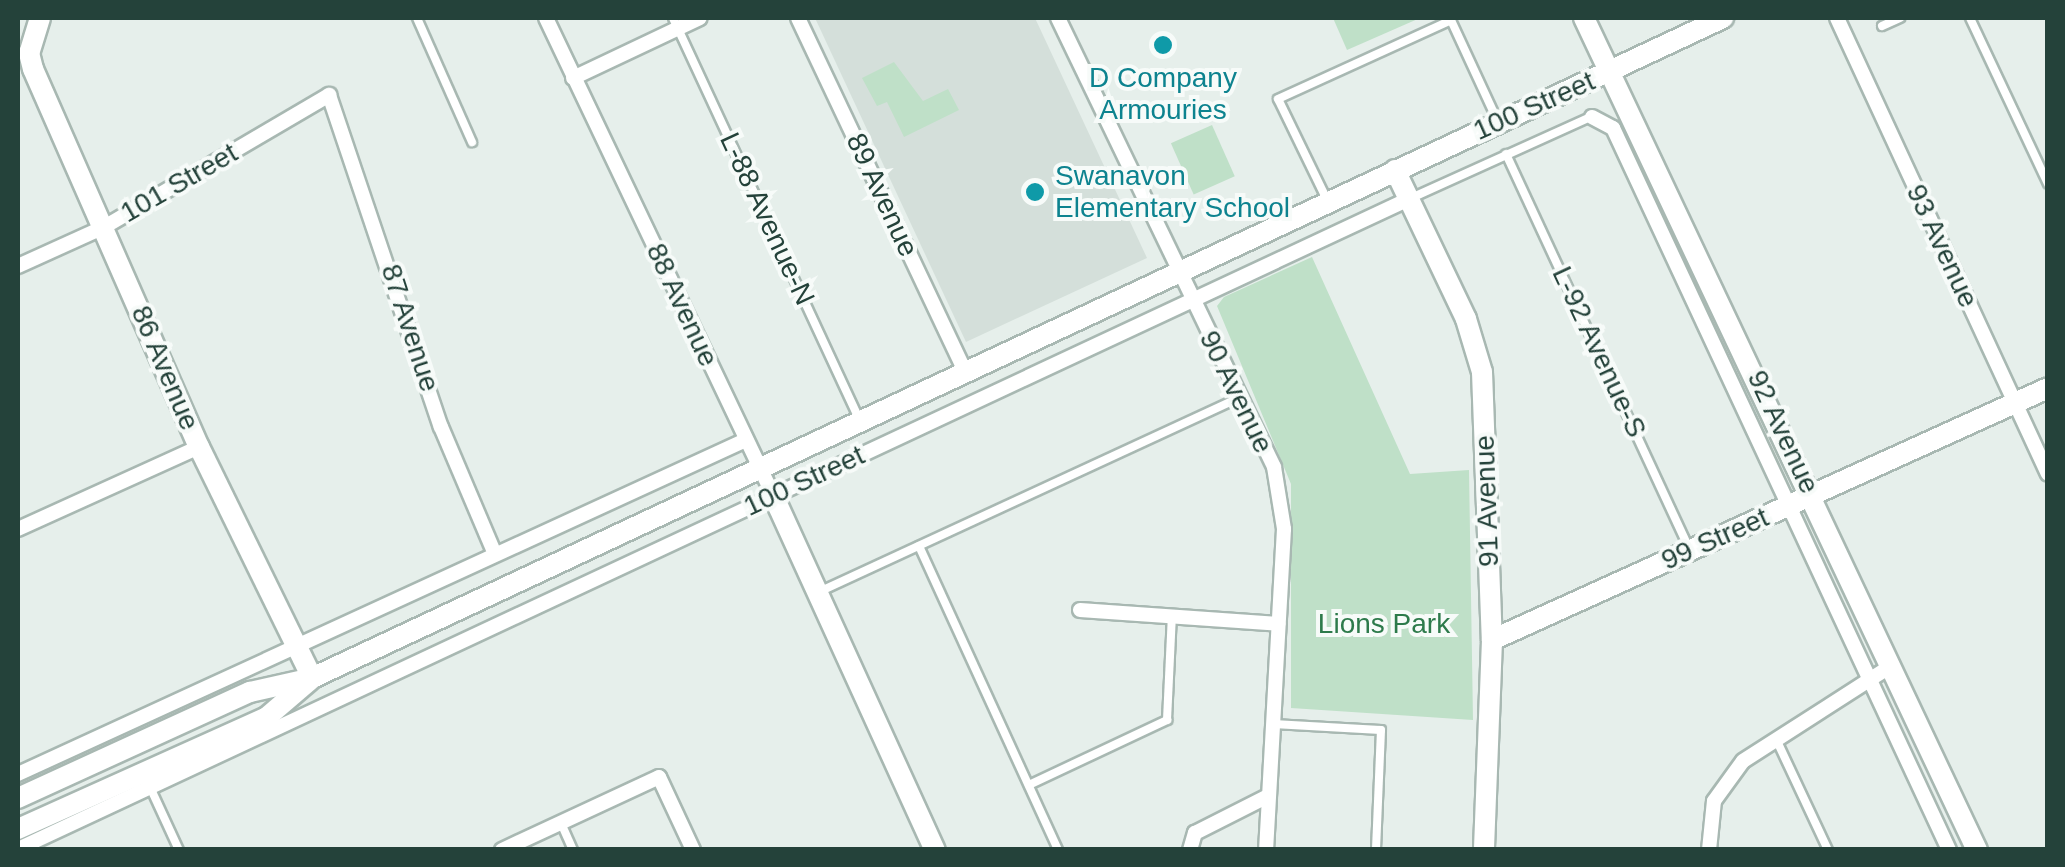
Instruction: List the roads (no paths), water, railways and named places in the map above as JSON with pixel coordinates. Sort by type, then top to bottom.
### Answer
[{"type":"street","name":"86 Avenue","points":[[40,18],[29,53],[198,447],[312,678]]},
{"type":"street","name":"88 Avenue","points":[[546,18],[773,495],[935,850]]},
{"type":"street","points":[[573,78],[676,23],[700,18]]},
{"type":"street","name":"89 Avenue","points":[[798,18],[965,372]]},
{"type":"street","name":"90 Avenue","points":[[1058,18],[1274,467],[1284,529],[1266,850]]},
{"type":"street","name":"92 Avenue","points":[[1584,18],[1614,70],[1977,850]]},
{"type":"street","name":"93 Avenue","points":[[1837,18],[2048,474]]},
{"type":"street","name":"100 Street","points":[[18,798],[250,692],[312,678],[1614,70],[1714,19]]},
{"type":"street","name":"101 Street","points":[[18,266],[106,226],[329,95],[334,101]]},
{"type":"street","name":"87 Avenue","points":[[334,101],[441,427],[494,552]]},
{"type":"street","name":"92 Avenue","points":[[1592,116],[1613,128],[1949,850]]},
{"type":"street","name":"91 Avenue","points":[[1396,170],[1466,319],[1482,372],[1492,640],[1484,850]]},
{"type":"street","name":"100 Street","points":[[35,835],[150,787],[1409,199]]},
{"type":"street","name":"99 Street","points":[[1492,640],[2048,388]]},
{"type":"street","points":[[18,774],[494,552],[746,440]]},
{"type":"street","points":[[18,529],[198,447]]},
{"type":"street","points":[[1080,610],[1279,624]]},
{"type":"street","points":[[1709,850],[1714,802],[1744,761],[1891,666]]},
{"type":"street","name":"100 Street","points":[[18,849],[35,835],[267,716],[312,678]]},
{"type":"street","points":[[502,850],[659,776],[693,850]]},
{"type":"street","points":[[1190,850],[1195,833],[1268,796]]},
{"type":"lane","points":[[418,18],[472,142]]},
{"type":"lane","points":[[1882,26],[1900,18]]},
{"type":"lane","points":[[1970,18],[2048,184]]},
{"type":"lane","points":[[1328,202],[1278,100],[1451,19],[1498,122]]},
{"type":"lane","name":"L-88 Avenue-N","points":[[676,23],[860,421]]},
{"type":"lane","name":"100 Street","points":[[1409,199],[1592,116]]},
{"type":"lane","name":"L-92 Avenue-S","points":[[1506,154],[1690,550]]},
{"type":"lane","points":[[1648,200],[1670,190]]},
{"type":"lane","points":[[818,593],[1239,398]]},
{"type":"lane","points":[[918,546],[1058,850]]},
{"type":"lane","points":[[1029,785],[1167,720],[1172,615]]},
{"type":"lane","points":[[1272,724],[1382,730],[1376,850]]},
{"type":"lane","points":[[1772,742],[1828,850]]},
{"type":"lane","points":[[150,787],[179,850]]},
{"type":"lane","points":[[560,822],[574,850]]},
{"type":"place","name":"D Company Armouries","points":[[1163,45]]},
{"type":"place","name":"Swanavon Elementary School","points":[[1035,192]]},
{"type":"park label","name":"Lions Park","points":[[1384,624]]}]
